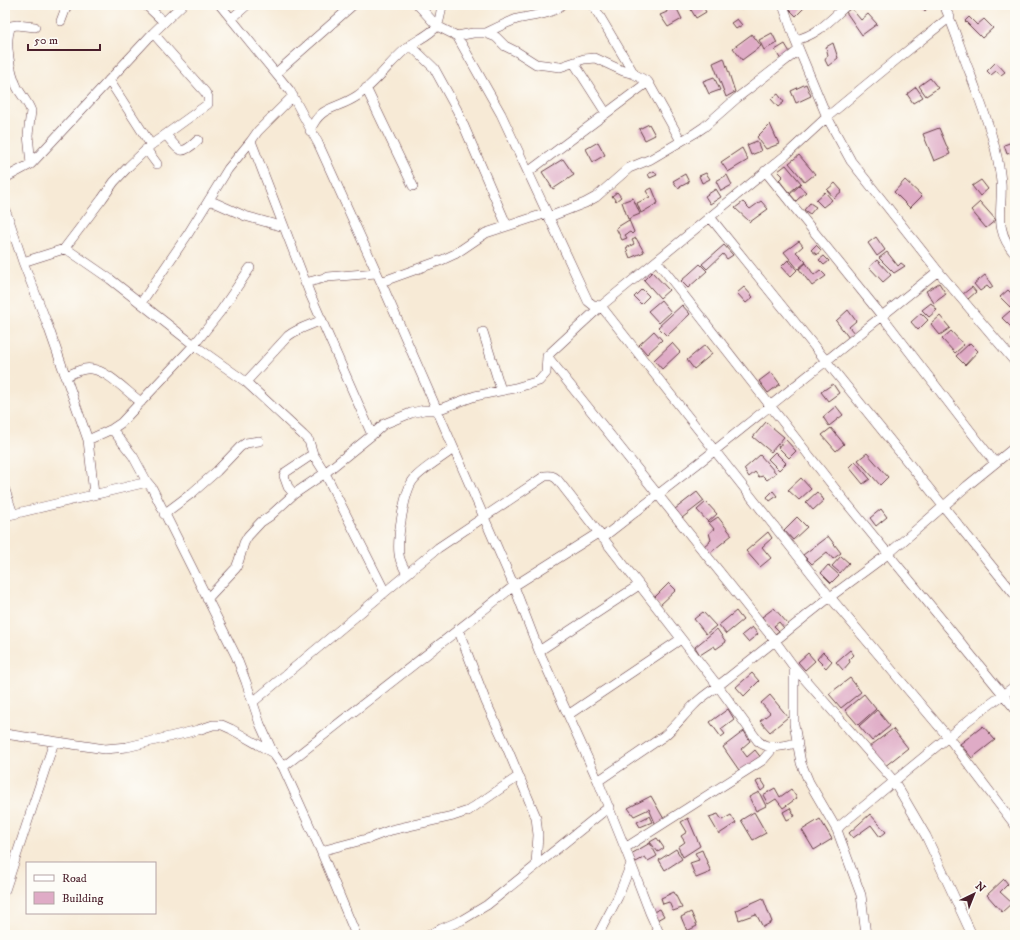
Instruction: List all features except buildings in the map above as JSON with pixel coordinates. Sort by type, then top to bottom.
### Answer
[{"type":"street","points":[[61,20],[67,5]]},
{"type":"street","points":[[146,5],[164,22]]},
{"type":"street","points":[[5,178],[31,164],[164,22],[182,5]]},
{"type":"street","points":[[220,5],[293,96],[310,131],[318,143],[376,274],[381,282],[514,586],[539,651],[609,807],[660,935]]},
{"type":"street","points":[[231,19],[247,5]]},
{"type":"street","points":[[418,5],[437,26],[457,36],[501,114],[588,301],[593,305],[601,306],[830,597],[948,737],[1015,825]]},
{"type":"street","points":[[310,131],[320,114],[326,110],[348,102],[366,88],[410,45],[437,26],[442,5]]},
{"type":"street","points":[[486,33],[500,25],[536,14],[550,12],[559,8],[561,5]]},
{"type":"street","points":[[593,5],[634,74]]},
{"type":"street","points":[[782,5],[827,117],[851,162],[938,271],[1015,362]]},
{"type":"street","points":[[795,40],[815,33],[848,5]]},
{"type":"street","points":[[944,5],[950,17],[986,120],[996,156],[1001,182],[1001,228],[1009,247],[1015,254]]},
{"type":"street","points":[[276,73],[348,6]]},
{"type":"street","points":[[207,599],[236,568],[244,543],[248,536],[261,522],[270,516],[294,494],[325,473],[384,424],[411,413],[424,410],[437,410],[474,396],[539,381],[546,373],[547,356],[601,306],[710,217],[827,117],[950,17]]},
{"type":"street","points":[[31,164],[28,135],[32,111],[17,87],[7,58],[8,35],[11,26],[16,25],[35,27]]},
{"type":"street","points":[[457,36],[473,33],[486,33],[536,64],[560,67],[584,58],[595,58],[623,71],[634,74],[648,82],[681,142]]},
{"type":"street","points":[[23,262],[64,249],[114,182],[149,147],[208,104],[208,97],[205,92],[153,34]]},
{"type":"street","points":[[410,45],[434,68],[457,110],[507,226]]},
{"type":"street","points":[[381,282],[455,254],[486,233],[586,203],[596,197],[624,171],[651,159],[704,127],[737,98],[799,50]]},
{"type":"street","points":[[574,63],[606,113]]},
{"type":"street","points":[[109,80],[149,147],[157,164]]},
{"type":"street","points":[[528,172],[648,82]]},
{"type":"street","points":[[366,88],[413,186]]},
{"type":"street","points":[[141,303],[188,234],[228,169],[258,131],[293,96]]},
{"type":"street","points":[[166,135],[179,150],[183,151],[187,150],[198,140]]},
{"type":"street","points":[[250,141],[305,283],[372,435]]},
{"type":"street","points":[[765,171],[882,316],[995,463]]},
{"type":"street","points":[[209,200],[244,216],[284,227]]},
{"type":"street","points":[[5,210],[7,221],[48,326],[88,440],[94,494]]},
{"type":"street","points":[[710,217],[827,360],[1015,595]]},
{"type":"street","points":[[64,249],[71,252],[141,303],[194,345],[246,382],[309,441],[313,454],[325,473],[385,592]]},
{"type":"street","points":[[657,261],[888,554],[1015,709]]},
{"type":"street","points":[[88,440],[112,429],[121,423],[141,402],[194,345],[220,312],[250,268]]},
{"type":"street","points":[[283,767],[514,586],[600,536],[659,494],[938,271]]},
{"type":"street","points":[[305,283],[328,277],[376,274]]},
{"type":"street","points":[[246,382],[288,336],[296,330],[322,320]]},
{"type":"street","points":[[483,332],[501,390]]},
{"type":"street","points":[[547,356],[659,494],[794,667],[894,781],[926,836],[972,935]]},
{"type":"street","points":[[65,377],[82,370],[92,369],[105,374],[141,402]]},
{"type":"street","points":[[112,429],[133,456],[147,482],[152,488],[236,656],[260,724],[273,753],[283,767],[321,851],[356,935]]},
{"type":"street","points":[[164,514],[192,494],[240,447],[246,443],[259,441]]},
{"type":"street","points":[[598,781],[674,728],[693,705],[830,597],[888,554],[1015,447]]},
{"type":"street","points":[[407,574],[399,555],[399,549],[400,533],[409,485],[414,478],[453,449]]},
{"type":"street","points":[[294,494],[288,487],[284,476],[286,472],[313,454]]},
{"type":"street","points":[[253,702],[438,548],[545,476],[549,475],[557,479],[718,686],[758,742],[765,746],[774,747],[798,743]]},
{"type":"street","points":[[5,490],[9,515],[147,482]]},
{"type":"street","points":[[539,651],[639,585]]},
{"type":"street","points":[[458,629],[486,702],[508,750],[536,818],[538,826],[536,864]]},
{"type":"street","points":[[568,715],[681,639]]},
{"type":"street","points":[[794,667],[794,724],[801,763],[809,782],[837,830],[861,895],[866,935]]},
{"type":"street","points":[[837,830],[841,825],[970,719],[1015,686]]},
{"type":"street","points":[[5,734],[105,749],[127,747],[213,725],[231,729],[273,753]]},
{"type":"street","points":[[5,890],[54,742]]},
{"type":"street","points":[[625,848],[763,760],[774,747]]},
{"type":"street","points":[[321,851],[370,838],[391,830],[453,816],[468,811],[519,776]]},
{"type":"street","points":[[430,935],[462,920],[486,905],[609,807]]},
{"type":"street","points":[[598,935],[618,897],[631,864]]}]
